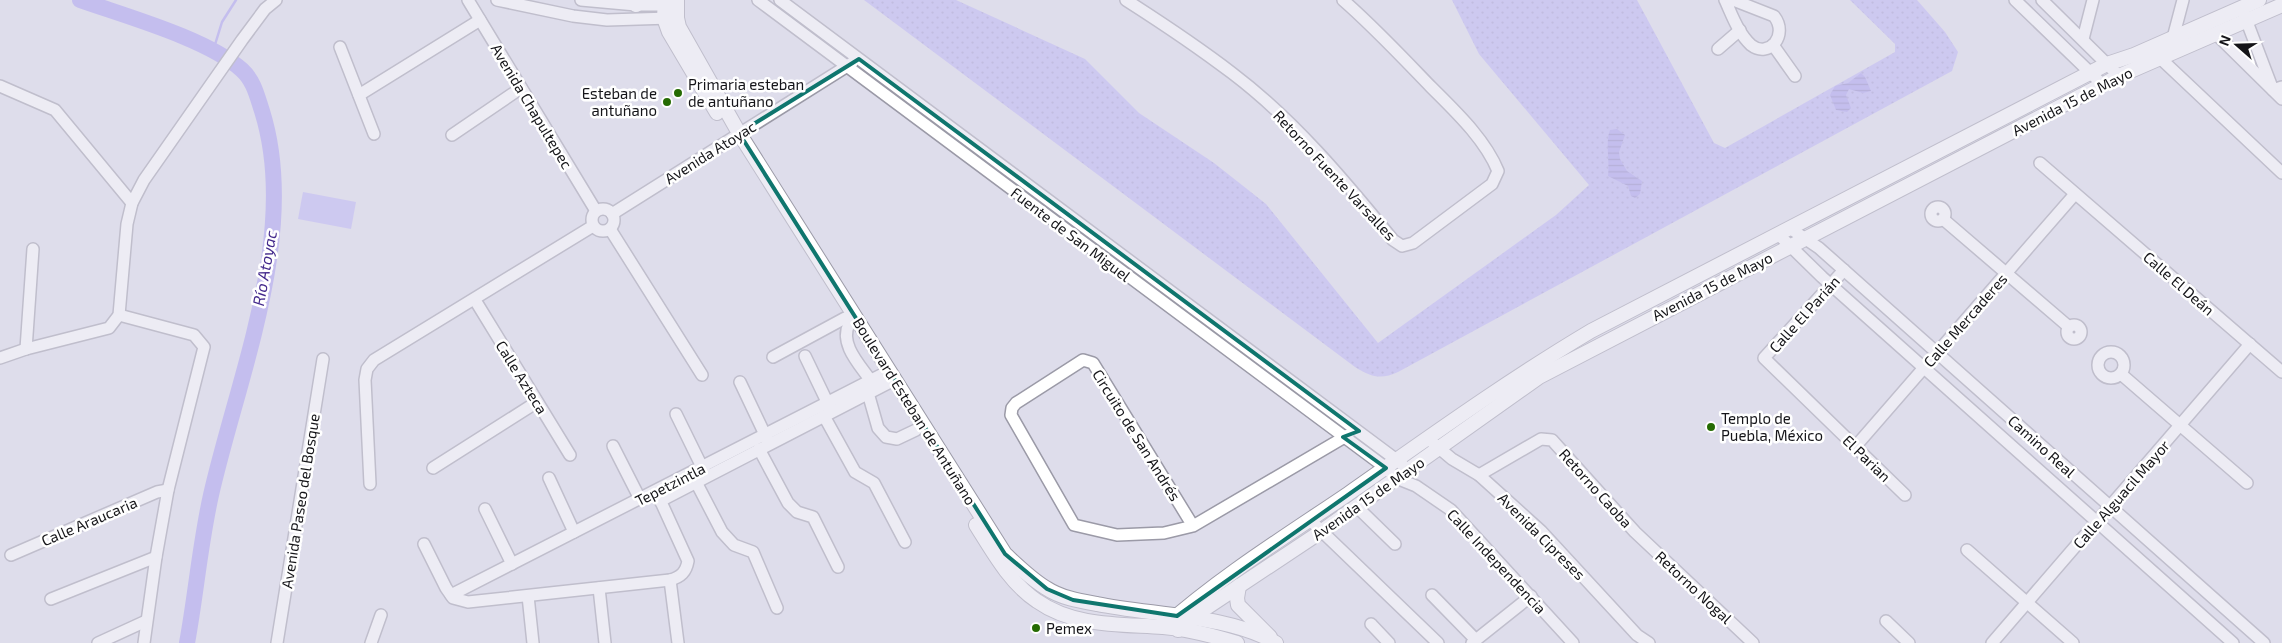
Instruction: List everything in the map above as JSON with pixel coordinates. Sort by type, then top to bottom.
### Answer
[{"type":"main road","name":"Avenida 15 de Mayo","points":[[1173,624],[1191,618],[1322,531],[1396,478],[1403,465],[1539,362],[1591,331],[1785,232],[1849,207],[2102,84],[2216,34],[2244,14],[2259,0]]},
{"type":"main road","name":"Avenida 15 de Mayo","points":[[1433,443],[1539,377],[1806,238],[1849,207],[2107,64],[2173,38],[2244,14],[2282,5]]},
{"type":"main road","name":"Boulevard Esteban de Antuñano","points":[[671,8],[669,32],[736,135],[999,563],[1037,601],[1063,615],[1111,625],[1173,624]]},
{"type":"main road","name":"Boulevard Esteban de Antuñano","points":[[736,135],[847,321],[1005,554],[1047,589],[1073,600],[1112,608],[1237,643]]},
{"type":"main road","points":[[1747,251],[1753,265]]},
{"type":"main road","name":"Avenida 15 de Mayo","points":[[1173,624],[1310,520],[1386,468],[1403,465]]},
{"type":"main road","points":[[1239,586],[1238,605],[1275,642]]},
{"type":"main road","points":[[1191,618],[1245,630],[1275,642]]},
{"type":"street","points":[[0,358],[26,349],[109,328],[119,315],[123,251],[132,203],[144,180],[214,83],[242,40],[267,5],[276,0]]},
{"type":"street","name":"Avenida Chapultepec","points":[[468,0],[596,211]]},
{"type":"street","points":[[497,0],[574,16],[607,20],[671,8]]},
{"type":"street","points":[[581,0],[640,3],[671,8]]},
{"type":"street","name":"Fuente de San Miguel","points":[[758,0],[1386,468]]},
{"type":"street","name":"Fuente de San Miguel","points":[[780,0],[1403,465]]},
{"type":"street","name":"Retorno Fuente Varsalles","points":[[1126,0],[1172,29],[1234,74],[1290,124],[1344,181],[1393,240],[1402,246],[1413,243],[1492,184],[1498,171],[1492,155],[1450,106],[1371,24],[1342,0]]},
{"type":"street","points":[[1725,0],[1740,30],[1752,46],[1767,48],[1773,45],[1777,41],[1780,30],[1779,22],[1774,16],[1733,0]]},
{"type":"street","points":[[2015,0],[2102,84]]},
{"type":"street","points":[[2042,0],[2119,76]]},
{"type":"street","points":[[2083,39],[2093,0]]},
{"type":"street","points":[[2173,38],[2183,0]]},
{"type":"street","points":[[2244,14],[2282,99]]},
{"type":"street","points":[[359,95],[480,20]]},
{"type":"street","points":[[1718,49],[1740,30]]},
{"type":"street","points":[[2059,42],[2074,30]]},
{"type":"street","points":[[2216,34],[2278,89]]},
{"type":"street","points":[[1773,45],[1795,76]]},
{"type":"street","points":[[340,47],[374,134]]},
{"type":"street","points":[[2160,58],[2282,173]]},
{"type":"street","name":"Avenida Atoyac","points":[[612,214],[859,59]]},
{"type":"street","points":[[0,86],[55,110],[132,203]]},
{"type":"street","points":[[452,135],[521,88]]},
{"type":"street","name":"Calle El Deán","points":[[2040,163],[2282,372]]},
{"type":"street","name":"Calle Mercaderes","points":[[1855,447],[2075,194]]},
{"type":"street","points":[[608,210],[612,214],[614,222],[610,229],[604,232],[597,230],[593,226],[591,220],[596,211],[608,210]]},
{"type":"street","points":[[1943,219],[2069,327]]},
{"type":"street","points":[[370,484],[365,380],[367,369],[374,360],[475,300],[593,226]]},
{"type":"street","points":[[610,229],[702,375]]},
{"type":"street","name":"Camino Real","points":[[1785,232],[1806,238],[1819,248],[2264,643]]},
{"type":"street","name":"Camino Real","points":[[1785,232],[1790,246],[1831,284],[2233,643]]},
{"type":"street","points":[[1806,261],[1811,250],[1819,248]]},
{"type":"street","points":[[26,349],[33,249]]},
{"type":"street","name":"Calle El Parián","points":[[1764,358],[1784,328],[1844,270]]},
{"type":"street","name":"Calle Azteca","points":[[475,300],[570,455]]},
{"type":"street","points":[[119,315],[194,335],[204,346],[168,490],[144,643]]},
{"type":"street","points":[[773,357],[847,321]]},
{"type":"street","name":"Calle Alguacil Mayor","points":[[1992,643],[2250,344]]},
{"type":"street","points":[[805,356],[855,472],[874,482],[905,542]]},
{"type":"street","name":"El Parian","points":[[1764,358],[1905,495]]},
{"type":"street","name":"Avenida Paseo del Bosque","points":[[277,643],[323,360]]},
{"type":"street","name":"Circuito de San Andrés","points":[[1193,526],[1093,363],[1083,360],[1016,403],[1012,408],[1011,414],[1074,525],[1118,535],[1164,534],[1193,526],[1343,437],[1358,431]]},
{"type":"street","points":[[2121,374],[2247,483]]},
{"type":"street","name":"Tepetzintla","points":[[828,410],[868,394],[884,378]]},
{"type":"street","name":"Tepetzintla","points":[[451,595],[640,499],[658,496],[702,475],[828,410],[884,378]]},
{"type":"street","points":[[740,382],[788,503],[797,512],[813,517],[838,568]]},
{"type":"street","points":[[868,394],[878,428],[886,437],[897,439],[916,430]]},
{"type":"street","points":[[433,468],[537,402]]},
{"type":"street","points":[[676,414],[702,475],[722,532],[734,545],[753,552],[777,608]]},
{"type":"street","name":"Retorno Caoba","points":[[1479,475],[1542,439],[1552,440],[1635,532]]},
{"type":"street","name":"Avenida Cipreses","points":[[1433,443],[1479,475],[1541,531],[1637,635],[1649,643]]},
{"type":"street","points":[[613,446],[640,499]]},
{"type":"street","name":"Calle Independencia","points":[[1403,465],[1416,486]]},
{"type":"street","name":"Calle Independencia","points":[[1386,468],[1396,478],[1416,486],[1451,510],[1573,643]]},
{"type":"street","points":[[549,478],[574,532]]},
{"type":"street","name":"Calle Araucaria","points":[[11,555],[157,492],[168,490]]},
{"type":"street","points":[[424,544],[453,598],[468,602],[670,580],[679,577],[686,569],[688,561],[658,496]]},
{"type":"street","points":[[1356,506],[1394,544]]},
{"type":"street","points":[[485,509],[512,564]]},
{"type":"street","points":[[1310,520],[1438,643]]},
{"type":"street","name":"Retorno Nogal","points":[[1635,532],[1753,643]]},
{"type":"street","points":[[1967,550],[2073,643]]},
{"type":"street","points":[[51,599],[156,557]]},
{"type":"street","points":[[670,580],[678,643]]},
{"type":"street","points":[[599,588],[605,643]]},
{"type":"street","points":[[1432,595],[1474,641],[1530,596]]},
{"type":"street","points":[[528,596],[533,643]]},
{"type":"street","points":[[371,643],[380,615]]},
{"type":"street","points":[[98,643],[146,621]]},
{"type":"street","points":[[1886,621],[1910,643]]},
{"type":"street","points":[[1371,624],[1389,643]]},
{"type":"highlighted area","points":[[859,59],[1359,431],[1343,437],[1386,468],[1177,616],[1073,600],[1047,589],[1005,554],[739,133]]},
{"type":"shaded area","points":[[864,0],[956,0],[1085,59],[1139,113],[1214,163],[1266,204],[1378,343],[1556,215],[1589,185],[1479,54],[1452,0],[1637,0],[1714,143],[1725,148],[1895,52],[1895,44],[1850,0],[1917,0],[1945,32],[1958,52],[1952,71],[1398,372],[1381,377],[1371,375],[1355,367]]},
{"type":"shaded area","points":[[1861,73],[1865,77],[1871,91],[1863,93],[1849,89],[1846,95],[1851,108],[1847,112],[1836,110],[1830,95],[1835,86],[1848,83]]},
{"type":"shaded area","points":[[1617,129],[1625,135],[1619,152],[1620,159],[1627,171],[1642,181],[1640,194],[1635,198],[1631,196],[1628,186],[1608,176],[1609,135],[1610,130]]},
{"type":"shaded area","points":[[303,192],[356,202],[351,229],[298,219]]},
{"type":"waterway","name":"Río Atoyac","points":[[80,0],[188,38],[209,48],[242,70],[257,94],[272,157],[274,205],[270,254],[261,304],[211,495],[187,643]]},
{"type":"waterway","points":[[213,51],[222,22],[236,0]]},
{"type":"place","name":"Primaria esteban de antuñano","points":[[678,93]]},
{"type":"place","name":"Esteban de antuñano","points":[[667,102]]},
{"type":"place","name":"Templo de Puebla, México","points":[[1711,427]]},
{"type":"place","name":"Pemex","points":[[1036,628]]}]
